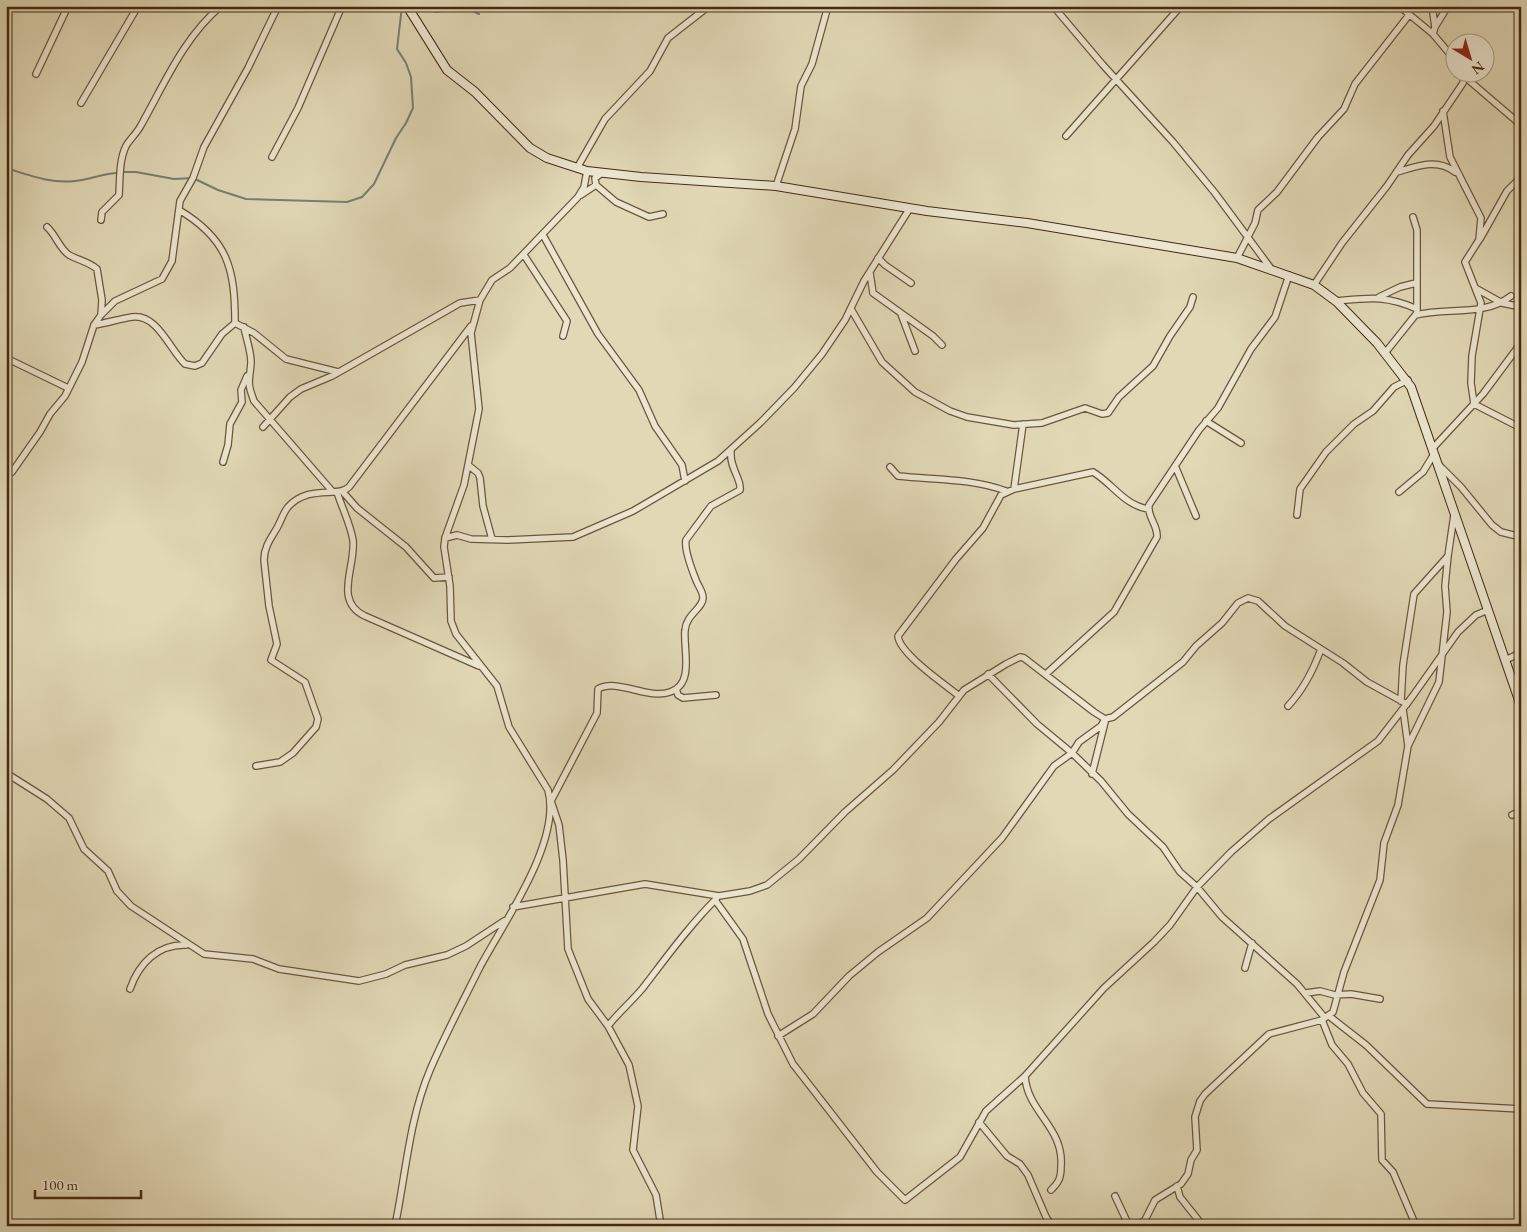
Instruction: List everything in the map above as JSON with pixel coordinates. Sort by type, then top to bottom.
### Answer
[{"type":"street","points":[[36,74],[68,6]]},
{"type":"street","points":[[81,103],[138,6]]},
{"type":"street","points":[[101,220],[102,212],[119,195],[120,172],[126,147],[139,129],[170,69],[207,17],[221,6]]},
{"type":"street","points":[[6,476],[12,472],[50,414],[65,396],[82,362],[94,326],[101,315],[115,301],[165,276],[172,261],[180,201],[193,178],[204,147],[248,68],[278,6]]},
{"type":"street","points":[[272,158],[298,108],[309,78],[324,51],[342,6]]},
{"type":"street","points":[[407,6],[447,70],[475,92],[512,132],[538,154],[577,168],[602,173],[776,186],[910,208],[1027,223],[1236,258],[1314,285],[1336,302],[1408,380],[1419,406],[1521,706]]},
{"type":"street","points":[[577,168],[606,119],[650,71],[668,38],[709,6]]},
{"type":"street","points":[[776,186],[796,129],[801,86],[812,64],[828,6]]},
{"type":"street","points":[[1054,6],[1215,193],[1272,270]]},
{"type":"street","points":[[1066,136],[1181,6]]},
{"type":"street","points":[[1399,6],[1433,34],[1444,47]]},
{"type":"street","points":[[1432,6],[1436,27]]},
{"type":"street","points":[[1433,34],[1448,6]]},
{"type":"street","points":[[1236,258],[1255,223],[1258,210],[1277,192],[1318,137],[1344,109],[1355,84],[1409,15]]},
{"type":"street","points":[[1314,285],[1342,242],[1397,172],[1414,147],[1434,126],[1460,82]]},
{"type":"street","points":[[1474,82],[1521,125]]},
{"type":"street","points":[[1443,111],[1450,157],[1481,218],[1485,232]]},
{"type":"street","points":[[1397,172],[1418,166],[1436,164],[1445,165],[1457,174]]},
{"type":"street","points":[[578,198],[584,186],[587,171]]},
{"type":"street","points":[[602,173],[595,178],[596,185],[616,202],[649,217],[663,214]]},
{"type":"street","points":[[1474,404],[1471,383],[1472,356],[1480,309],[1477,289],[1465,262],[1485,232],[1508,191],[1521,177]]},
{"type":"street","points":[[596,185],[578,198],[510,268],[492,280],[480,300],[471,333],[479,409],[464,486],[445,538],[451,621],[461,642],[497,686],[509,727],[542,776],[559,825],[568,949],[588,999],[608,1026],[623,1052],[634,1079],[638,1113],[633,1150],[656,1195],[661,1226]]},
{"type":"street","points":[[445,538],[457,535],[472,539],[573,537],[633,512],[731,451],[794,388],[822,354],[851,309],[878,258],[910,208]]},
{"type":"street","points":[[179,210],[207,228],[225,257],[231,275],[236,323]]},
{"type":"street","points":[[1385,353],[1417,312],[1417,230],[1413,217]]},
{"type":"street","points":[[1479,240],[1481,218]]},
{"type":"street","points":[[47,227],[69,255],[97,269],[102,300],[101,315]]},
{"type":"street","points":[[542,235],[598,334],[639,390],[655,426],[682,465],[685,481]]},
{"type":"street","points":[[524,255],[566,321],[563,336]]},
{"type":"street","points":[[878,258],[885,265],[911,282]]},
{"type":"street","points":[[871,270],[872,293],[933,336],[942,345]]},
{"type":"street","points":[[1046,674],[1118,607],[1157,537],[1157,532],[1148,510],[1153,498],[1176,468],[1206,421],[1218,408],[1250,349],[1275,316],[1288,275]]},
{"type":"street","points":[[1378,297],[1400,286],[1416,283]]},
{"type":"street","points":[[1477,289],[1502,303],[1521,307]]},
{"type":"street","points":[[1336,302],[1378,297],[1398,300],[1417,312],[1480,309],[1502,303],[1511,296]]},
{"type":"street","points":[[851,309],[882,362],[916,392],[942,407],[967,417],[1004,424],[1023,424],[1042,422],[1085,408],[1102,414],[1108,413],[1123,394],[1153,366],[1170,336],[1190,307],[1193,297]]},
{"type":"street","points":[[263,427],[294,394],[338,372],[460,303],[480,300]]},
{"type":"street","points":[[901,314],[915,351]]},
{"type":"street","points":[[94,326],[133,317],[143,317],[151,322],[181,361],[187,365],[195,366],[202,363],[222,334],[236,323]]},
{"type":"street","points":[[236,323],[286,359],[338,372]]},
{"type":"street","points":[[256,766],[280,762],[293,754],[316,727],[318,719],[305,682],[271,660],[277,644],[269,606],[264,553],[289,506],[310,493],[337,492],[349,487],[474,323]]},
{"type":"street","points":[[244,327],[251,361],[249,388],[254,401],[269,421],[337,492],[406,547],[434,578],[449,577]]},
{"type":"street","points":[[1400,492],[1423,472],[1433,451],[1474,404],[1521,343]]},
{"type":"street","points":[[6,358],[68,388]]},
{"type":"street","points":[[223,462],[228,445],[230,424],[242,402],[241,390],[249,372]]},
{"type":"street","points":[[1297,514],[1300,489],[1326,452],[1354,424],[1373,410],[1394,387],[1408,380]]},
{"type":"street","points":[[1474,404],[1521,428]]},
{"type":"street","points":[[1206,421],[1241,443]]},
{"type":"street","points":[[1014,489],[1023,424]]},
{"type":"street","points":[[395,1226],[412,1126],[430,1071],[480,969],[540,856],[546,835],[551,801],[597,713],[598,689],[610,686],[662,694],[676,689],[686,673],[686,623],[702,602],[703,596],[696,580],[686,540],[711,506],[740,490],[740,482],[731,466],[731,451]]},
{"type":"street","points":[[1438,464],[1461,487],[1492,525],[1501,532],[1521,537]]},
{"type":"street","points":[[468,465],[478,473],[480,478],[482,506],[492,539]]},
{"type":"street","points":[[890,467],[898,476],[931,477],[985,484],[1006,491]]},
{"type":"street","points":[[1176,468],[1196,516]]},
{"type":"street","points":[[958,695],[918,662],[902,645],[898,636],[956,559],[984,528],[997,500],[1006,491],[1093,472],[1125,500],[1137,507],[1148,510]]},
{"type":"street","points":[[337,492],[352,538],[353,552],[349,574],[348,602],[350,607],[365,616],[481,667]]},
{"type":"street","points":[[1408,746],[1438,687],[1447,612],[1445,586],[1454,513]]},
{"type":"street","points":[[1400,701],[1403,665],[1414,594],[1448,556]]},
{"type":"street","points":[[778,1036],[813,1014],[849,976],[878,952],[927,918],[1002,838],[1027,807],[1051,770],[1072,753],[1079,742],[1101,726],[1105,719],[1121,713],[1177,667],[1245,599],[1255,599],[1285,626],[1349,667],[1367,682],[1400,701],[1405,707],[1408,746],[1398,805],[1384,843],[1380,880],[1352,948],[1333,1012],[1326,1018],[1269,1034],[1205,1094],[1200,1101],[1195,1117],[1196,1150],[1190,1160],[1188,1174],[1178,1186],[1155,1200],[1146,1220],[1136,1226]]},
{"type":"street","points":[[717,898],[743,939],[759,992],[778,1036],[793,1064],[876,1172],[904,1200],[960,1157],[979,1122],[993,1103],[1025,1076],[1104,988],[1170,925],[1197,887],[1231,852],[1269,819],[1378,741],[1466,622],[1488,610]]},
{"type":"street","points":[[1288,706],[1301,691],[1312,673],[1321,649]]},
{"type":"street","points":[[1505,660],[1521,653]]},
{"type":"street","points":[[513,907],[645,884],[717,898],[750,891],[773,881],[806,852],[844,812],[893,770],[939,722],[958,695],[988,674],[1020,657],[1028,660],[1105,719]]},
{"type":"street","points":[[988,674],[1037,724],[1072,753],[1162,847],[1180,872],[1197,887],[1222,917],[1306,993],[1326,1018],[1366,1046],[1427,1104],[1521,1109]]},
{"type":"street","points":[[676,689],[678,695],[682,698],[716,695]]},
{"type":"street","points":[[1092,774],[1105,719]]},
{"type":"street","points":[[6,773],[47,799],[69,818],[79,841],[93,858],[108,871],[122,898],[188,945],[204,954],[252,959],[271,968],[304,971],[330,978],[359,981],[386,974],[405,965],[447,955],[466,946],[506,919]]},
{"type":"street","points":[[1512,814],[1521,812]]},
{"type":"street","points":[[608,1026],[664,962],[689,928],[717,898]]},
{"type":"street","points":[[1245,968],[1252,943]]},
{"type":"street","points":[[130,989],[137,974],[152,955],[169,946],[188,945]]},
{"type":"street","points":[[1306,993],[1320,991],[1380,998]]},
{"type":"street","points":[[1326,1018],[1332,1045],[1348,1064],[1363,1093],[1381,1114],[1382,1160],[1393,1172],[1416,1226]]},
{"type":"street","points":[[1025,1076],[1028,1093],[1061,1145],[1061,1178],[1051,1190]]},
{"type":"street","points":[[979,1122],[1007,1156],[1020,1164],[1028,1175],[1046,1217],[1052,1226]]},
{"type":"street","points":[[1178,1186],[1180,1197],[1202,1226]]},
{"type":"street","points":[[1115,1196],[1129,1226]]},
{"type":"waterway","points":[[122,172],[136,172],[174,179],[193,178],[218,190],[246,199],[347,202],[362,197],[374,184],[413,108],[411,77],[406,63],[397,49],[402,6]]},
{"type":"waterway","points":[[421,6],[436,12],[466,8],[479,14]]},
{"type":"waterway","points":[[6,168],[40,178],[66,182],[118,173]]}]
